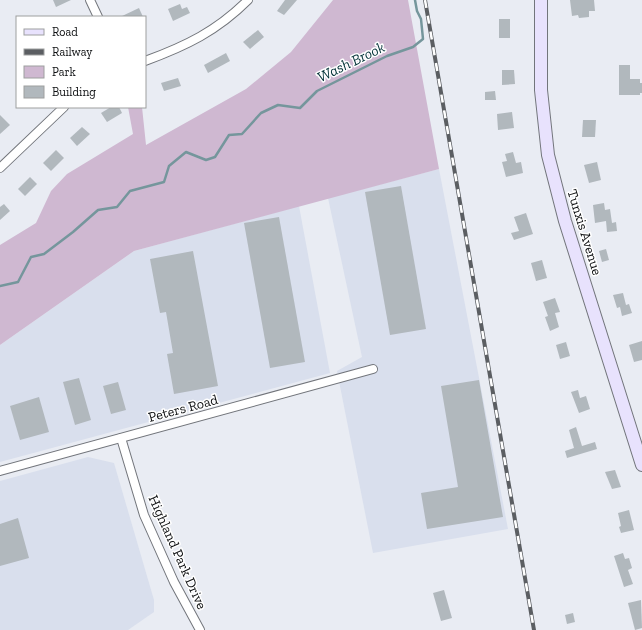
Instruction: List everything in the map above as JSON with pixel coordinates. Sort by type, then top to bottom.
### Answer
[{"type":"main road","name":"Tunxis Avenue","points":[[541,0],[541,90],[548,155],[565,221],[642,465]]},
{"type":"street","points":[[90,0],[98,16]]},
{"type":"street","points":[[146,61],[180,48],[214,29],[248,0]]},
{"type":"street","points":[[0,168],[63,108]]},
{"type":"street","name":"Peters Road","points":[[0,471],[373,369]]},
{"type":"street","name":"Highland Park Drive","points":[[121,438],[144,515],[174,582],[200,630]]},
{"type":"shaded area","points":[[439,169],[508,529],[373,553],[337,371],[362,357],[328,198]]},
{"type":"shaded area","points":[[299,206],[330,373],[0,462],[0,345],[134,251]]},
{"type":"shaded area","points":[[88,457],[114,463],[154,600],[154,612],[128,630],[0,630],[0,481]]},
{"type":"green space","points":[[333,0],[408,0],[439,169],[134,251],[0,345],[0,245],[36,223],[51,191],[67,174],[133,134],[128,108],[142,108],[146,145],[246,89],[291,52]]},
{"type":"building","points":[[53,0],[71,0],[56,7]]},
{"type":"building","points":[[285,0],[297,0],[284,15],[277,11]]},
{"type":"building","points":[[570,0],[594,0],[595,11],[589,11],[589,17],[579,18],[578,15],[572,16]]},
{"type":"building","points":[[180,4],[182,9],[187,7],[190,13],[173,21],[168,9]]},
{"type":"building","points":[[139,8],[143,16],[122,16]]},
{"type":"building","points":[[499,19],[510,19],[510,38],[499,38]]},
{"type":"building","points":[[258,30],[264,37],[250,49],[243,42]]},
{"type":"building","points":[[226,53],[230,61],[208,73],[204,65]]},
{"type":"building","points":[[619,65],[630,65],[630,79],[640,79],[640,83],[642,83],[642,93],[640,93],[640,95],[619,95]]},
{"type":"building","points":[[502,70],[514,70],[515,84],[502,85]]},
{"type":"building","points":[[178,78],[181,86],[164,91],[161,83]]},
{"type":"building","points":[[495,91],[496,100],[485,100],[485,92]]},
{"type":"building","points":[[109,108],[120,108],[122,113],[107,122],[101,113]]},
{"type":"building","points":[[512,112],[514,128],[498,130],[497,114]]},
{"type":"building","points":[[0,115],[10,125],[0,134]]},
{"type":"building","points":[[583,120],[596,120],[595,137],[582,137]]},
{"type":"building","points":[[82,127],[90,134],[77,146],[70,138]]},
{"type":"building","points":[[56,150],[64,158],[51,171],[43,163]]},
{"type":"building","points":[[513,152],[516,163],[521,162],[523,173],[506,177],[502,162],[507,161],[505,154]]},
{"type":"building","points":[[597,162],[601,180],[589,183],[584,165]]},
{"type":"building","points":[[30,177],[37,184],[25,196],[18,189]]},
{"type":"building","points":[[401,186],[426,329],[390,335],[365,192]]},
{"type":"building","points":[[604,203],[605,210],[610,209],[612,223],[616,222],[617,231],[607,232],[606,221],[595,223],[593,205]]},
{"type":"building","points":[[4,204],[10,211],[0,220],[0,207]]},
{"type":"building","points":[[526,213],[533,234],[514,240],[511,233],[519,231],[514,217]]},
{"type":"building","points":[[279,217],[305,362],[270,368],[244,223]]},
{"type":"building","points":[[606,249],[609,260],[602,262],[599,251]]},
{"type":"building","points":[[193,251],[218,386],[174,394],[167,354],[173,353],[166,312],[160,313],[150,259]]},
{"type":"building","points":[[542,260],[547,278],[536,281],[531,263]]},
{"type":"building","points":[[623,293],[626,305],[629,304],[632,313],[622,316],[620,307],[617,308],[613,295]]},
{"type":"building","points":[[555,298],[560,312],[555,313],[559,327],[550,331],[545,317],[548,316],[543,302]]},
{"type":"building","points":[[642,341],[642,360],[634,362],[629,345]]},
{"type":"building","points":[[566,342],[570,356],[560,359],[556,345]]},
{"type":"building","points":[[79,378],[91,420],[75,425],[63,382]]},
{"type":"building","points":[[479,380],[503,517],[427,529],[421,493],[458,487],[441,386]]},
{"type":"building","points":[[118,382],[126,410],[111,414],[103,386]]},
{"type":"building","points":[[578,390],[580,398],[586,396],[590,409],[579,413],[571,392]]},
{"type":"building","points":[[39,397],[49,432],[20,440],[10,406]]},
{"type":"building","points":[[576,427],[582,446],[595,442],[597,449],[567,458],[565,451],[574,448],[569,430]]},
{"type":"building","points":[[615,470],[621,487],[612,489],[605,472]]},
{"type":"building","points":[[629,510],[634,530],[621,533],[618,513]]},
{"type":"building","points":[[18,518],[29,558],[0,566],[0,524]]},
{"type":"building","points":[[623,553],[625,559],[629,558],[632,568],[628,570],[633,584],[624,587],[614,556]]},
{"type":"building","points":[[444,590],[452,618],[441,621],[433,593]]},
{"type":"building","points":[[641,600],[642,628],[635,630],[628,603]]},
{"type":"building","points":[[573,613],[575,622],[567,624],[565,615]]},
{"type":"waterway","name":"Wash Brook","points":[[0,286],[18,282],[31,257],[44,254],[73,232],[98,210],[117,207],[130,191],[164,182],[169,166],[186,152],[206,160],[215,157],[229,135],[242,134],[261,113],[278,105],[300,108],[317,91],[387,56],[413,47],[423,39],[421,19],[417,11],[415,0]]},
{"type":"railway","points":[[425,0],[534,630]]}]
